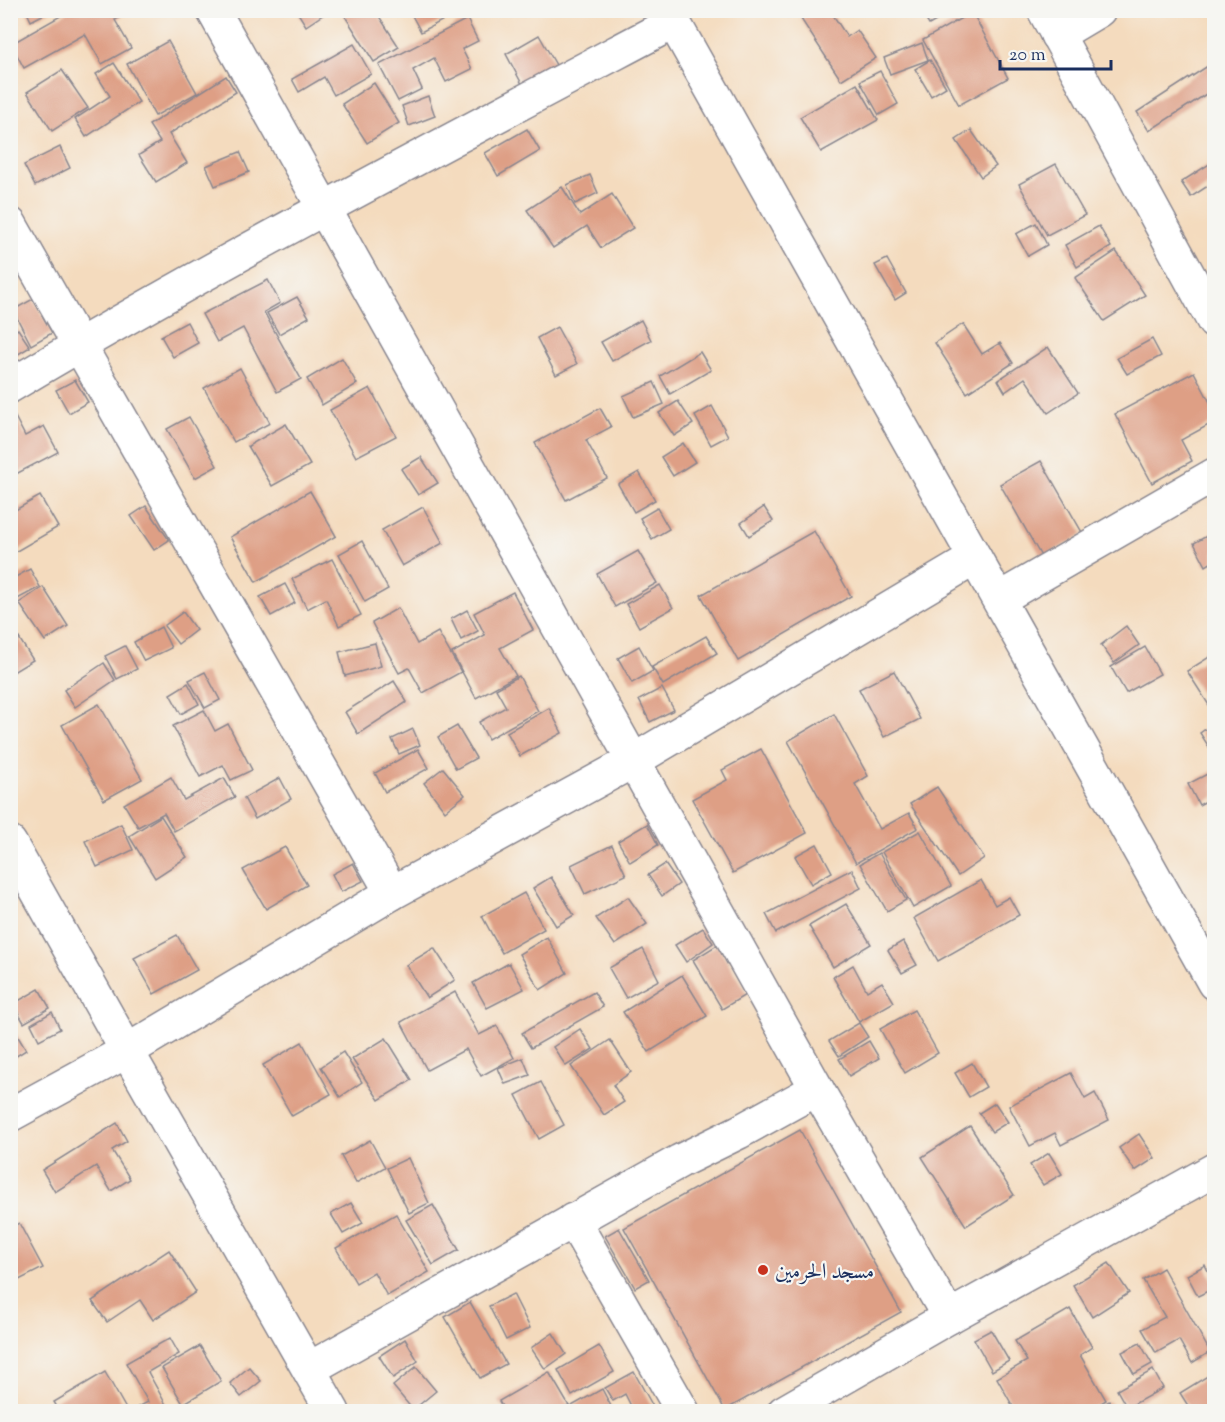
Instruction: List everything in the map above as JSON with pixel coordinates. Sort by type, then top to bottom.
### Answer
[{"type":"street","points":[[213,10],[817,1089],[949,1317]]},
{"type":"street","points":[[1099,10],[1050,23],[1215,322]]},
{"type":"street","points":[[10,386],[325,207],[670,16],[1215,983]]},
{"type":"street","points":[[10,224],[392,893]]},
{"type":"street","points":[[999,599],[1215,475]]},
{"type":"street","points":[[10,1115],[126,1051],[392,893],[633,761],[975,558]]},
{"type":"street","points":[[10,843],[126,1051],[333,1412]]},
{"type":"street","points":[[309,1369],[680,1161],[817,1089]]},
{"type":"street","points":[[784,1412],[949,1317],[1215,1170]]},
{"type":"street","points":[[573,1220],[683,1412]]},
{"type":"building","points":[[26,10],[52,10],[31,21]]},
{"type":"building","points":[[71,10],[132,10],[115,20],[131,48],[102,64],[85,34],[24,68],[11,44]]},
{"type":"building","points":[[296,10],[330,10],[306,26]]},
{"type":"building","points":[[346,10],[375,10],[399,47],[374,62],[343,13]]},
{"type":"building","points":[[409,10],[451,10],[453,15],[421,32]]},
{"type":"building","points":[[785,10],[801,10],[789,18]]},
{"type":"building","points":[[814,10],[830,10],[847,37],[857,30],[876,58],[841,80],[801,19]]},
{"type":"building","points":[[920,10],[955,10],[929,25]]},
{"type":"building","points":[[972,12],[1008,78],[959,105],[923,40]]},
{"type":"building","points":[[467,19],[478,41],[462,49],[472,69],[446,82],[434,58],[413,70],[422,89],[398,101],[379,65]]},
{"type":"building","points":[[539,35],[556,65],[522,84],[506,54]]},
{"type":"building","points":[[168,41],[197,93],[155,116],[127,64]]},
{"type":"building","points":[[922,43],[928,60],[890,74],[884,58]]},
{"type":"building","points":[[354,44],[371,74],[334,95],[324,77],[299,92],[292,79]]},
{"type":"building","points":[[930,60],[946,87],[931,96],[915,69]]},
{"type":"building","points":[[1214,62],[1214,89],[1149,131],[1137,112]]},
{"type":"building","points":[[114,63],[139,102],[86,137],[75,119],[110,96],[96,74]]},
{"type":"building","points":[[62,70],[88,108],[52,131],[27,92]]},
{"type":"building","points":[[880,71],[898,104],[879,115],[860,81]]},
{"type":"building","points":[[226,76],[236,92],[169,134],[187,163],[156,182],[139,155],[160,142],[149,125]]},
{"type":"building","points":[[374,83],[399,123],[367,143],[342,104]]},
{"type":"building","points":[[857,84],[878,120],[821,152],[800,117]]},
{"type":"building","points":[[428,96],[435,116],[409,126],[402,106]]},
{"type":"building","points":[[527,129],[540,151],[498,176],[485,153]]},
{"type":"building","points":[[971,130],[996,166],[981,177],[956,140]]},
{"type":"building","points":[[60,147],[70,168],[35,186],[24,165]]},
{"type":"building","points":[[240,152],[249,172],[215,186],[206,166]]},
{"type":"building","points":[[1214,161],[1214,182],[1191,197],[1181,182]]},
{"type":"building","points":[[1056,164],[1085,215],[1047,235],[1019,184]]},
{"type":"building","points":[[590,175],[598,193],[575,204],[567,185]]},
{"type":"building","points":[[562,187],[580,215],[612,194],[633,228],[601,248],[587,226],[553,248],[527,210]]},
{"type":"building","points":[[1036,223],[1047,245],[1028,256],[1016,234]]},
{"type":"building","points":[[1099,226],[1111,247],[1077,267],[1065,245]]},
{"type":"building","points":[[1116,251],[1145,295],[1104,321],[1075,278]]},
{"type":"building","points":[[887,259],[906,293],[895,300],[875,265]]},
{"type":"building","points":[[268,280],[280,303],[264,312],[301,379],[277,392],[243,328],[217,342],[202,314]]},
{"type":"building","points":[[297,297],[309,317],[279,334],[267,313]]},
{"type":"building","points":[[33,299],[52,333],[31,345],[13,310]]},
{"type":"building","points":[[641,320],[651,340],[612,361],[601,342]]},
{"type":"building","points":[[187,322],[198,343],[173,357],[161,336]]},
{"type":"building","points":[[963,324],[982,354],[1000,343],[1013,363],[967,393],[935,343]]},
{"type":"building","points":[[557,327],[577,364],[556,375],[537,338]]},
{"type":"building","points":[[18,329],[30,347],[10,359],[10,334]]},
{"type":"building","points":[[1152,339],[1161,356],[1127,374],[1117,358]]},
{"type":"building","points":[[1048,347],[1078,393],[1048,413],[1025,378],[1005,392],[998,380]]},
{"type":"building","points":[[700,352],[711,370],[670,394],[660,376]]},
{"type":"building","points":[[342,358],[357,384],[322,405],[307,379]]},
{"type":"building","points":[[240,368],[270,423],[234,442],[204,388]]},
{"type":"building","points":[[1194,372],[1214,410],[1214,422],[1181,440],[1192,461],[1152,483],[1115,414]]},
{"type":"building","points":[[75,380],[88,402],[69,413],[56,390]]},
{"type":"building","points":[[654,382],[664,404],[633,417],[623,396]]},
{"type":"building","points":[[370,388],[396,436],[356,457],[330,410]]},
{"type":"building","points":[[678,401],[693,424],[674,436],[659,413]]},
{"type":"building","points":[[712,406],[728,436],[711,445],[695,416]]},
{"type":"building","points":[[600,408],[611,427],[586,440],[607,478],[566,500],[535,443]]},
{"type":"building","points":[[13,413],[25,436],[44,426],[58,452],[16,474],[10,463],[10,414]]},
{"type":"building","points":[[189,417],[217,466],[195,478],[167,429]]},
{"type":"building","points":[[286,424],[310,465],[272,486],[248,446]]},
{"type":"building","points":[[683,443],[695,462],[673,476],[661,457]]},
{"type":"building","points":[[421,457],[438,483],[418,495],[401,469]]},
{"type":"building","points":[[1041,461],[1083,534],[1042,558],[1000,484]]},
{"type":"building","points":[[639,472],[655,500],[634,512],[618,484]]},
{"type":"building","points":[[310,491],[336,536],[256,582],[230,537]]},
{"type":"building","points":[[40,496],[58,527],[15,552],[10,544],[10,513]]},
{"type":"building","points":[[146,506],[169,540],[154,550],[131,516]]},
{"type":"building","points":[[423,507],[443,543],[402,566],[382,530]]},
{"type":"building","points":[[764,507],[773,521],[749,536],[741,523]]},
{"type":"building","points":[[657,508],[669,529],[652,539],[640,518]]},
{"type":"building","points":[[814,531],[851,596],[738,661],[701,595]]},
{"type":"building","points":[[1214,532],[1214,561],[1206,566],[1194,543]]},
{"type":"building","points":[[362,541],[388,589],[365,602],[339,554]]},
{"type":"building","points":[[638,551],[657,583],[615,607],[597,574]]},
{"type":"building","points":[[332,559],[361,615],[339,626],[326,599],[307,609],[292,579]]},
{"type":"building","points":[[30,569],[40,587],[10,603],[10,580]]},
{"type":"building","points":[[285,584],[295,603],[271,616],[260,597]]},
{"type":"building","points":[[660,585],[673,608],[639,627],[626,604]]},
{"type":"building","points":[[43,587],[68,626],[45,641],[19,603]]},
{"type":"building","points":[[513,592],[533,630],[500,648],[516,676],[476,698],[452,653],[485,635],[474,613]]},
{"type":"building","points":[[398,608],[417,644],[438,632],[461,672],[423,693],[409,668],[399,673],[372,623]]},
{"type":"building","points":[[467,610],[478,631],[461,640],[451,619]]},
{"type":"building","points":[[183,612],[196,630],[178,644],[164,626]]},
{"type":"building","points":[[1126,626],[1139,645],[1114,663],[1101,645]]},
{"type":"building","points":[[161,627],[171,648],[144,661],[134,642]]},
{"type":"building","points":[[15,632],[33,660],[10,674],[10,635]]},
{"type":"building","points":[[706,636],[717,653],[663,685],[652,667]]},
{"type":"building","points":[[375,643],[381,666],[345,676],[339,652]]},
{"type":"building","points":[[125,646],[137,669],[117,679],[105,656]]},
{"type":"building","points":[[639,646],[653,671],[632,683],[618,658]]},
{"type":"building","points":[[1145,647],[1160,674],[1126,693],[1111,667]]},
{"type":"building","points":[[1214,654],[1214,713],[1187,671]]},
{"type":"building","points":[[104,663],[115,680],[75,707],[64,690]]},
{"type":"building","points":[[894,671],[920,719],[884,737],[859,689]]},
{"type":"building","points":[[205,672],[220,700],[205,708],[189,680]]},
{"type":"building","points":[[519,676],[538,711],[488,739],[479,722],[506,707],[496,689]]},
{"type":"building","points":[[394,681],[407,702],[358,734],[345,712]]},
{"type":"building","points":[[188,683],[199,704],[181,714],[170,694]]},
{"type":"building","points":[[662,688],[674,710],[650,722],[639,700]]},
{"type":"building","points":[[99,704],[142,779],[104,800],[62,725]]},
{"type":"building","points":[[549,708],[562,733],[520,756],[507,732]]},
{"type":"building","points":[[204,710],[215,731],[228,724],[252,770],[231,780],[223,765],[200,777],[173,726]]},
{"type":"building","points":[[834,714],[868,776],[855,784],[880,829],[909,813],[918,828],[856,863],[788,741]]},
{"type":"building","points":[[1214,723],[1214,755],[1200,733]]},
{"type":"building","points":[[457,726],[476,758],[456,769],[438,737]]},
{"type":"building","points":[[413,729],[420,745],[399,754],[392,739]]},
{"type":"building","points":[[418,749],[429,768],[385,792],[375,773]]},
{"type":"building","points":[[761,749],[807,833],[733,873],[692,799],[727,780],[722,770]]},
{"type":"building","points":[[443,768],[465,795],[445,811],[424,783]]},
{"type":"building","points":[[1213,771],[1214,797],[1199,805],[1188,784]]},
{"type":"building","points":[[171,777],[184,800],[224,778],[235,797],[174,831],[164,813],[138,827],[124,804]]},
{"type":"building","points":[[280,778],[291,799],[255,819],[244,798]]},
{"type":"building","points":[[937,787],[984,858],[958,876],[910,804]]},
{"type":"building","points":[[161,816],[187,857],[155,878],[129,836]]},
{"type":"building","points":[[121,824],[133,850],[97,867],[85,841]]},
{"type":"building","points":[[647,824],[658,845],[630,862],[618,841]]},
{"type":"building","points":[[920,831],[951,886],[913,908],[882,852]]},
{"type":"building","points":[[817,844],[832,872],[811,884],[795,856]]},
{"type":"building","points":[[612,845],[626,875],[585,894],[571,865]]},
{"type":"building","points":[[285,847],[307,885],[266,909],[243,870]]},
{"type":"building","points":[[879,853],[906,900],[887,911],[860,864]]},
{"type":"building","points":[[353,863],[363,881],[341,892],[332,874]]},
{"type":"building","points":[[665,864],[679,884],[662,896],[648,875]]},
{"type":"building","points":[[852,869],[861,888],[776,933],[766,914]]},
{"type":"building","points":[[551,877],[574,915],[556,926],[533,888]]},
{"type":"building","points":[[981,880],[995,905],[1009,897],[1019,915],[938,961],[914,918]]},
{"type":"building","points":[[524,893],[544,929],[502,953],[482,916]]},
{"type":"building","points":[[628,897],[647,924],[615,945],[596,918]]},
{"type":"building","points":[[846,904],[871,944],[833,967],[809,926]]},
{"type":"building","points":[[703,928],[713,943],[686,962],[675,945]]},
{"type":"building","points":[[177,935],[197,970],[154,994],[134,958]]},
{"type":"building","points":[[547,937],[567,973],[540,990],[519,954]]},
{"type":"building","points":[[903,941],[917,965],[902,973],[888,950]]},
{"type":"building","points":[[717,945],[747,994],[722,1009],[693,960]]},
{"type":"building","points":[[434,948],[455,980],[427,998],[406,965]]},
{"type":"building","points":[[643,949],[659,980],[626,998],[609,968]]},
{"type":"building","points":[[509,963],[524,989],[487,1008],[473,983]]},
{"type":"building","points":[[853,965],[867,991],[882,982],[894,1002],[859,1022],[833,977]]},
{"type":"building","points":[[682,975],[707,1016],[649,1052],[623,1012]]},
{"type":"building","points":[[39,989],[50,1008],[24,1023],[13,1004]]},
{"type":"building","points":[[455,992],[479,1035],[497,1026],[514,1058],[481,1076],[466,1049],[427,1070],[401,1022]]},
{"type":"building","points":[[594,992],[603,1007],[531,1048],[522,1033]]},
{"type":"building","points":[[914,1010],[938,1053],[905,1073],[880,1029]]},
{"type":"building","points":[[52,1012],[60,1029],[39,1040],[31,1024]]},
{"type":"building","points":[[859,1023],[868,1037],[839,1056],[829,1041]]},
{"type":"building","points":[[580,1029],[593,1049],[566,1066],[553,1047]]},
{"type":"building","points":[[14,1030],[26,1050],[10,1060],[10,1032]]},
{"type":"building","points":[[386,1038],[412,1080],[379,1100],[352,1059]]},
{"type":"building","points":[[610,1040],[631,1072],[613,1085],[624,1102],[604,1115],[571,1066]]},
{"type":"building","points":[[869,1041],[879,1058],[849,1076],[839,1059]]},
{"type":"building","points":[[302,1042],[331,1094],[292,1116],[263,1065]]},
{"type":"building","points":[[343,1052],[362,1082],[340,1097],[321,1067]]},
{"type":"building","points":[[523,1058],[530,1075],[505,1084],[498,1068]]},
{"type":"building","points":[[972,1063],[986,1087],[969,1097],[955,1073]]},
{"type":"building","points":[[1071,1073],[1085,1099],[1095,1093],[1109,1120],[1061,1145],[1055,1133],[1030,1146],[1009,1106]]},
{"type":"building","points":[[541,1082],[564,1125],[539,1139],[516,1095]]},
{"type":"building","points":[[995,1103],[1008,1122],[992,1132],[979,1113]]},
{"type":"building","points":[[117,1123],[127,1141],[112,1150],[130,1179],[111,1191],[96,1166],[55,1192],[42,1170]]},
{"type":"building","points":[[970,1126],[1014,1195],[966,1226],[922,1157]]},
{"type":"building","name":"مسجد الحرمين","points":[[800,1130],[901,1312],[725,1410],[624,1228]]},
{"type":"building","points":[[1139,1134],[1155,1158],[1135,1171],[1119,1148]]},
{"type":"building","points":[[370,1140],[385,1167],[356,1183],[341,1156]]},
{"type":"building","points":[[1049,1153],[1062,1174],[1043,1185],[1030,1165]]},
{"type":"building","points":[[408,1158],[429,1203],[409,1213],[387,1168]]},
{"type":"building","points":[[351,1203],[363,1223],[343,1234],[331,1214]]},
{"type":"building","points":[[433,1205],[459,1250],[433,1265],[406,1220]]},
{"type":"building","points":[[396,1214],[429,1272],[387,1296],[374,1272],[356,1283],[336,1248]]},
{"type":"building","points":[[19,1223],[43,1268],[19,1280],[10,1264],[10,1228]]},
{"type":"building","points":[[619,1228],[649,1280],[635,1288],[605,1236]]},
{"type":"building","points":[[169,1250],[196,1292],[153,1320],[140,1300],[107,1322],[92,1301]]},
{"type":"building","points":[[1109,1263],[1129,1293],[1092,1317],[1073,1285]]},
{"type":"building","points":[[1205,1265],[1214,1283],[1214,1288],[1198,1296],[1187,1275]]},
{"type":"building","points":[[1163,1268],[1210,1352],[1192,1363],[1179,1340],[1156,1353],[1142,1329],[1165,1317],[1143,1280]]},
{"type":"building","points":[[513,1294],[530,1328],[506,1340],[489,1306]]},
{"type":"building","points":[[470,1302],[506,1364],[480,1378],[445,1317]]},
{"type":"building","points":[[1070,1309],[1092,1347],[1080,1355],[1106,1400],[1087,1412],[1016,1412],[997,1378],[1027,1361],[1015,1341]]},
{"type":"building","points":[[991,1330],[1009,1361],[992,1371],[974,1339]]},
{"type":"building","points":[[553,1333],[566,1354],[545,1369],[531,1348]]},
{"type":"building","points":[[170,1338],[179,1354],[148,1372],[170,1412],[129,1412],[148,1402],[126,1363]]},
{"type":"building","points":[[405,1339],[418,1361],[393,1378],[379,1356]]},
{"type":"building","points":[[1140,1343],[1152,1364],[1134,1374],[1122,1352]]},
{"type":"building","points":[[200,1346],[221,1381],[183,1404],[162,1368]]},
{"type":"building","points":[[599,1346],[614,1372],[572,1396],[558,1370]]},
{"type":"building","points":[[249,1367],[261,1381],[241,1397],[230,1383]]},
{"type":"building","points":[[416,1367],[436,1391],[413,1410],[393,1386]]},
{"type":"building","points":[[1153,1370],[1163,1388],[1127,1408],[1117,1390]]},
{"type":"building","points":[[105,1372],[126,1409],[122,1412],[60,1412],[54,1402]]},
{"type":"building","points":[[549,1372],[569,1406],[559,1412],[505,1412],[499,1401]]},
{"type":"building","points":[[634,1372],[656,1412],[634,1412],[625,1394],[613,1401],[605,1388]]},
{"type":"building","points":[[1214,1372],[1214,1412],[1192,1412],[1180,1393]]},
{"type":"building","points":[[602,1389],[614,1412],[561,1412]]},
{"type":"building","points":[[1109,1401],[1115,1412],[1093,1412]]},
{"type":"place","name":"مسجد الحرمين","points":[[763,1270]]}]
